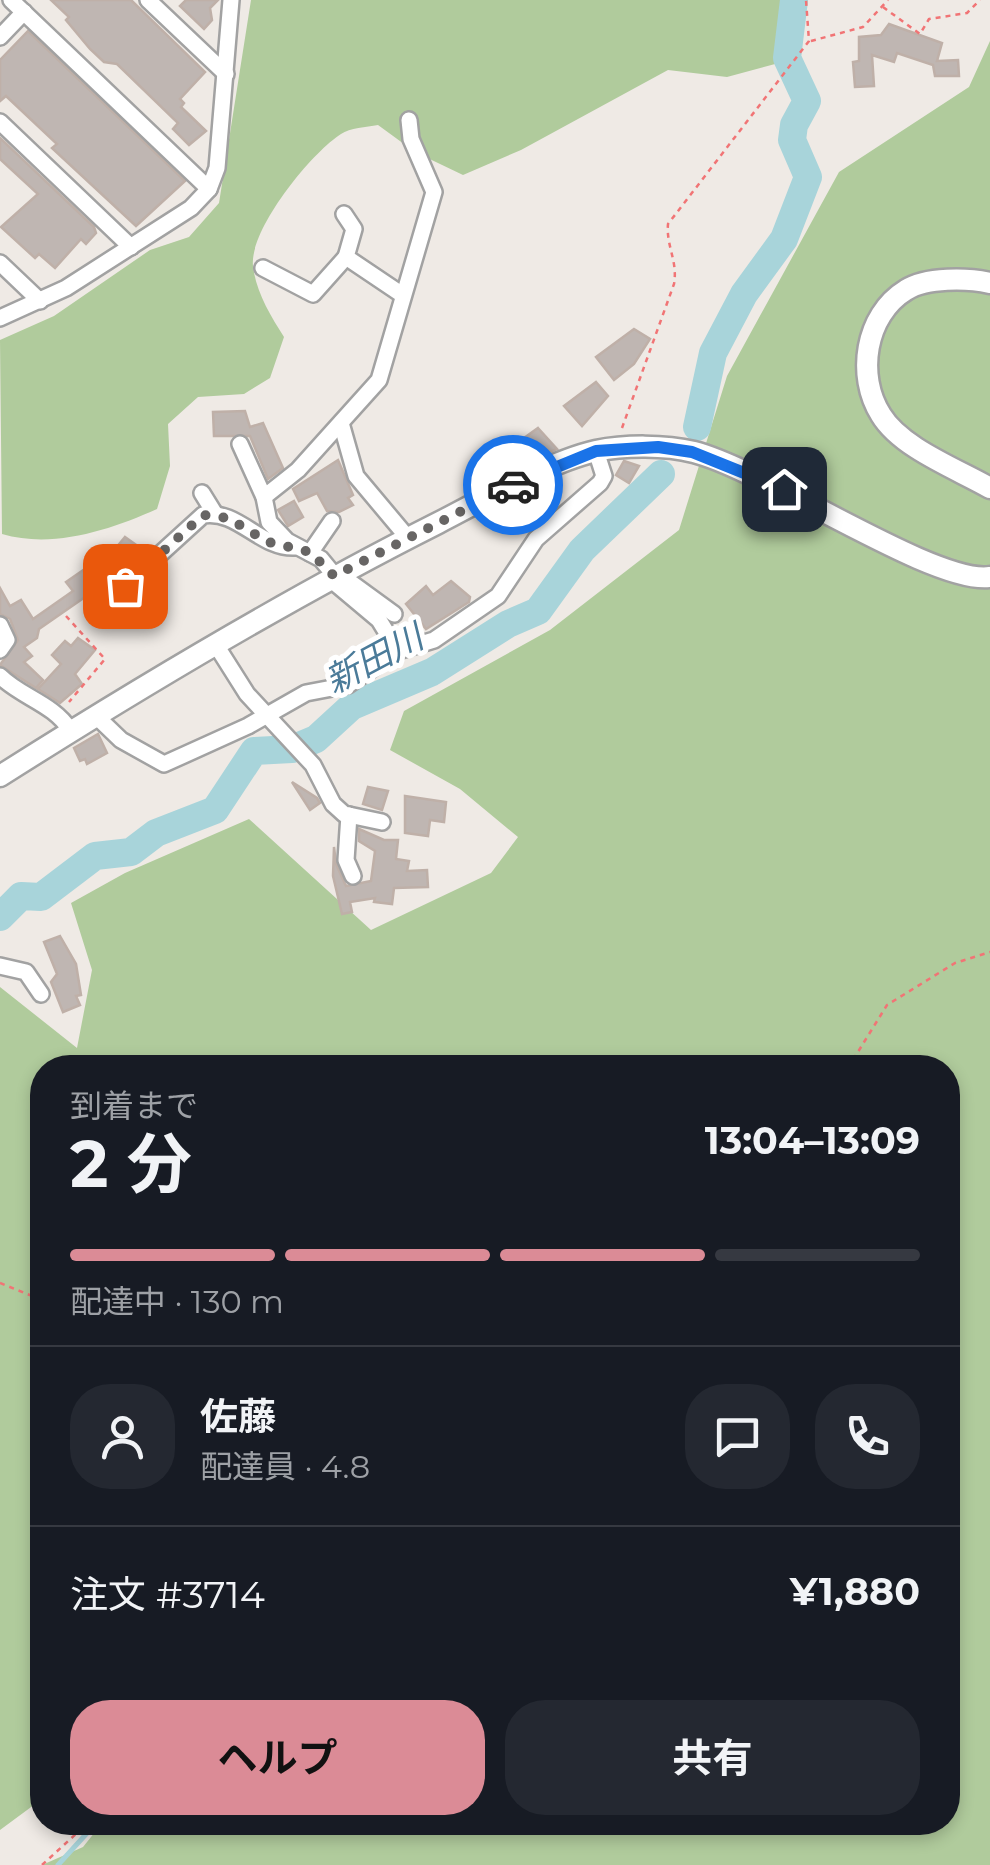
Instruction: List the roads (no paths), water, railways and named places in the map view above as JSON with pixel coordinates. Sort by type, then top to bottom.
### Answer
[{"type":"street","points":[[11,0],[209,189]]},
{"type":"street","points":[[148,0],[226,74]]},
{"type":"street","points":[[0,318],[40,301],[131,246],[192,208],[209,189],[216,168],[231,0]]},
{"type":"street","points":[[0,37],[24,12]]},
{"type":"street","points":[[264,496],[294,475],[379,380],[401,294],[431,214],[434,192],[411,138],[409,120]]},
{"type":"street","points":[[0,122],[131,246]]},
{"type":"street","points":[[262,268],[313,294],[346,257],[354,229],[344,214]]},
{"type":"street","points":[[346,257],[401,294]]},
{"type":"street","points":[[0,263],[40,301]]},
{"type":"street","points":[[990,283],[934,282],[906,290],[878,319],[868,349],[867,380],[882,417],[913,443],[990,488]]},
{"type":"street","points":[[341,423],[356,476],[408,538]]},
{"type":"street","points":[[240,444],[264,496],[269,522],[335,576],[379,620],[398,651]]},
{"type":"street","points":[[0,776],[64,722],[95,715],[335,576],[508,488],[596,451],[658,447],[692,452],[784,489],[936,566],[972,580],[990,577]]},
{"type":"street","points":[[95,715],[106,729],[164,764],[306,692],[348,685],[398,651],[434,640],[498,596],[536,539],[600,483],[604,476],[596,451]]},
{"type":"street","points":[[202,494],[215,514],[268,542],[303,550]]},
{"type":"street","points":[[125,586],[198,518],[215,514]]},
{"type":"street","points":[[303,550],[332,521]]},
{"type":"street","points":[[335,576],[394,614]]},
{"type":"street","points":[[0,625],[6,640],[0,650]]},
{"type":"street","points":[[216,645],[236,680],[299,747],[333,804],[348,815],[382,822]]},
{"type":"street","points":[[0,676],[16,692],[64,722]]},
{"type":"street","points":[[348,815],[346,860],[353,876]]},
{"type":"street","points":[[0,966],[26,972],[41,994]]},
{"type":"waterway","name":"新田川","points":[[697,427],[713,353],[744,294],[784,239],[808,177],[792,140],[794,125],[807,101],[787,58],[794,0]]},
{"type":"waterway","name":"新田川","points":[[0,917],[21,896],[41,897],[95,856],[131,852],[156,833],[215,810],[254,751],[292,749],[316,739],[352,706],[432,672],[508,624],[538,611],[582,550],[661,474]]},
{"type":"waterway","points":[[58,1865],[85,1835]]}]
